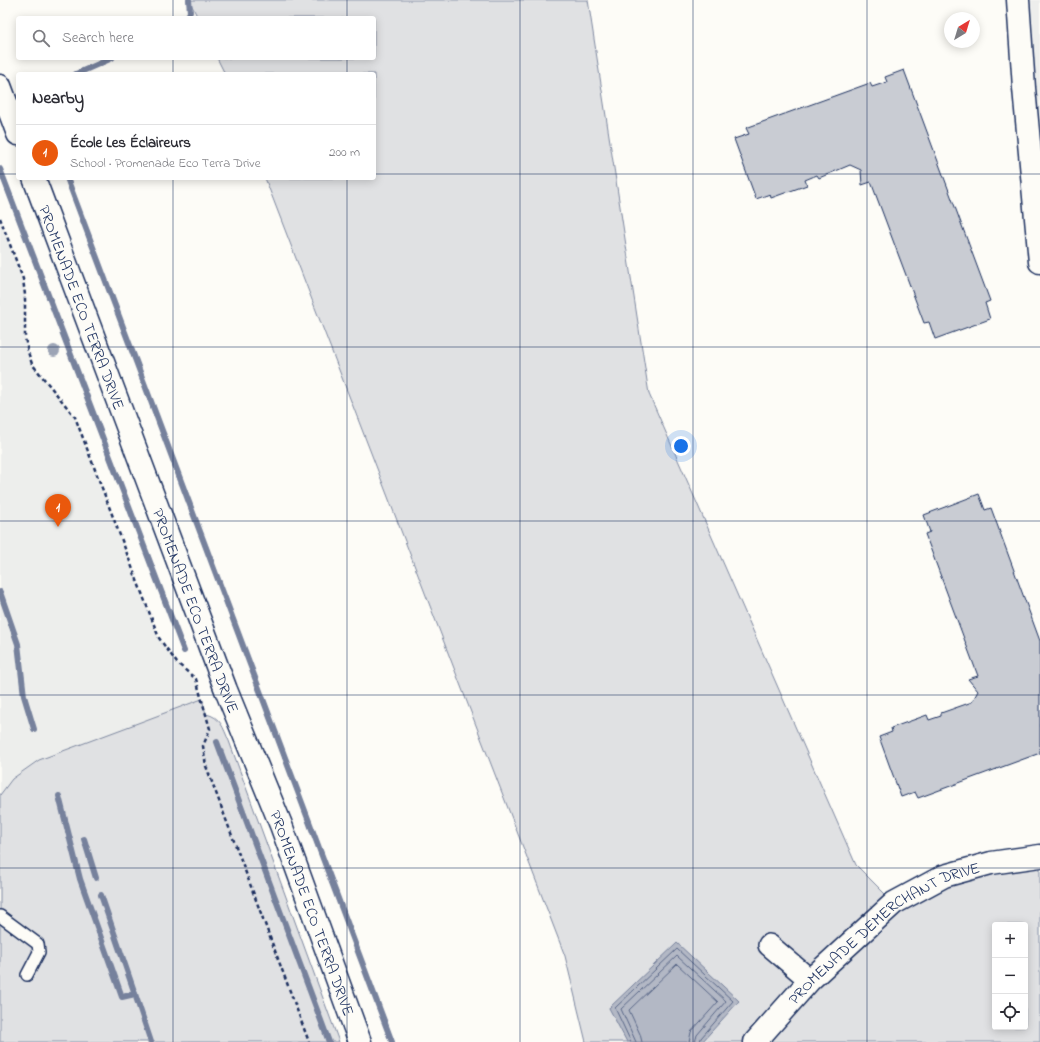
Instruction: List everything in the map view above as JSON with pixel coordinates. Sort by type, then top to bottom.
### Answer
[{"type":"street","points":[[1018,0],[1024,96],[1040,262]]},
{"type":"street","points":[[0,86],[16,129]]},
{"type":"street","name":"PROMENADE ECO TERRA DRIVE","points":[[35,180],[223,683],[281,825],[360,1042]]},
{"type":"street","name":"PROMENADE DEMERCHANT DRIVE","points":[[755,1042],[810,980],[894,903],[944,876],[991,863],[1038,858]]},
{"type":"street","points":[[769,945],[810,980]]},
{"type":"lane","points":[[0,916],[38,944],[39,952],[27,975]]},
{"type":"path","points":[[0,218],[23,280],[26,295],[25,338],[32,364],[75,417],[159,638],[177,662],[196,679],[210,729],[203,746],[206,766],[309,1042]]},
{"type":"shaded area","points":[[189,0],[588,0],[649,394],[856,865],[894,903],[944,876],[1040,858],[1040,1042],[586,1042],[565,956],[266,180],[376,180],[376,72],[224,72],[218,60],[376,60],[376,16],[197,16]]},
{"type":"shaded area","points":[[1018,0],[1040,0],[1040,262]]},
{"type":"shaded area","points":[[0,218],[23,279],[25,295],[25,338],[32,364],[75,417],[159,638],[177,663],[196,679],[210,729],[0,1042]]},
{"type":"shaded area","points":[[202,699],[206,714],[211,715],[218,720],[229,741],[339,1042],[0,1042],[0,795],[12,779],[39,760]]},
{"type":"water","points":[[677,943],[739,1001],[702,1042],[627,1042],[609,1008]]},
{"type":"building","points":[[904,70],[990,301],[985,303],[990,319],[935,339],[929,322],[924,323],[871,182],[862,185],[861,170],[850,165],[819,178],[817,175],[805,180],[807,185],[771,198],[770,194],[756,199],[734,139],[749,134],[746,128],[870,83],[872,87],[887,82],[885,77]]},
{"type":"building","points":[[979,494],[985,510],[991,508],[1040,641],[1040,753],[918,798],[915,792],[901,797],[879,737],[892,732],[891,728],[927,715],[929,720],[941,716],[941,713],[972,702],[978,691],[968,679],[978,676],[925,534],[930,532],[924,515]]},
{"type":"waterway","points":[[188,16],[190,12],[189,0]]},
{"type":"waterway","points":[[80,72],[108,60]]},
{"type":"waterway","points":[[0,169],[184,651]]},
{"type":"waterway","points":[[68,180],[392,1042]]},
{"type":"waterway","points":[[0,592],[18,644],[24,696],[34,729]]},
{"type":"waterway","points":[[217,742],[329,1042]]},
{"type":"waterway","points":[[59,796],[80,879],[122,997],[135,994],[151,1042]]},
{"type":"waterway","points":[[84,839],[96,878]]},
{"type":"waterway","points":[[101,895],[135,994]]},
{"type":"place","name":"École Les Éclaireurs","points":[[58,527]]}]
